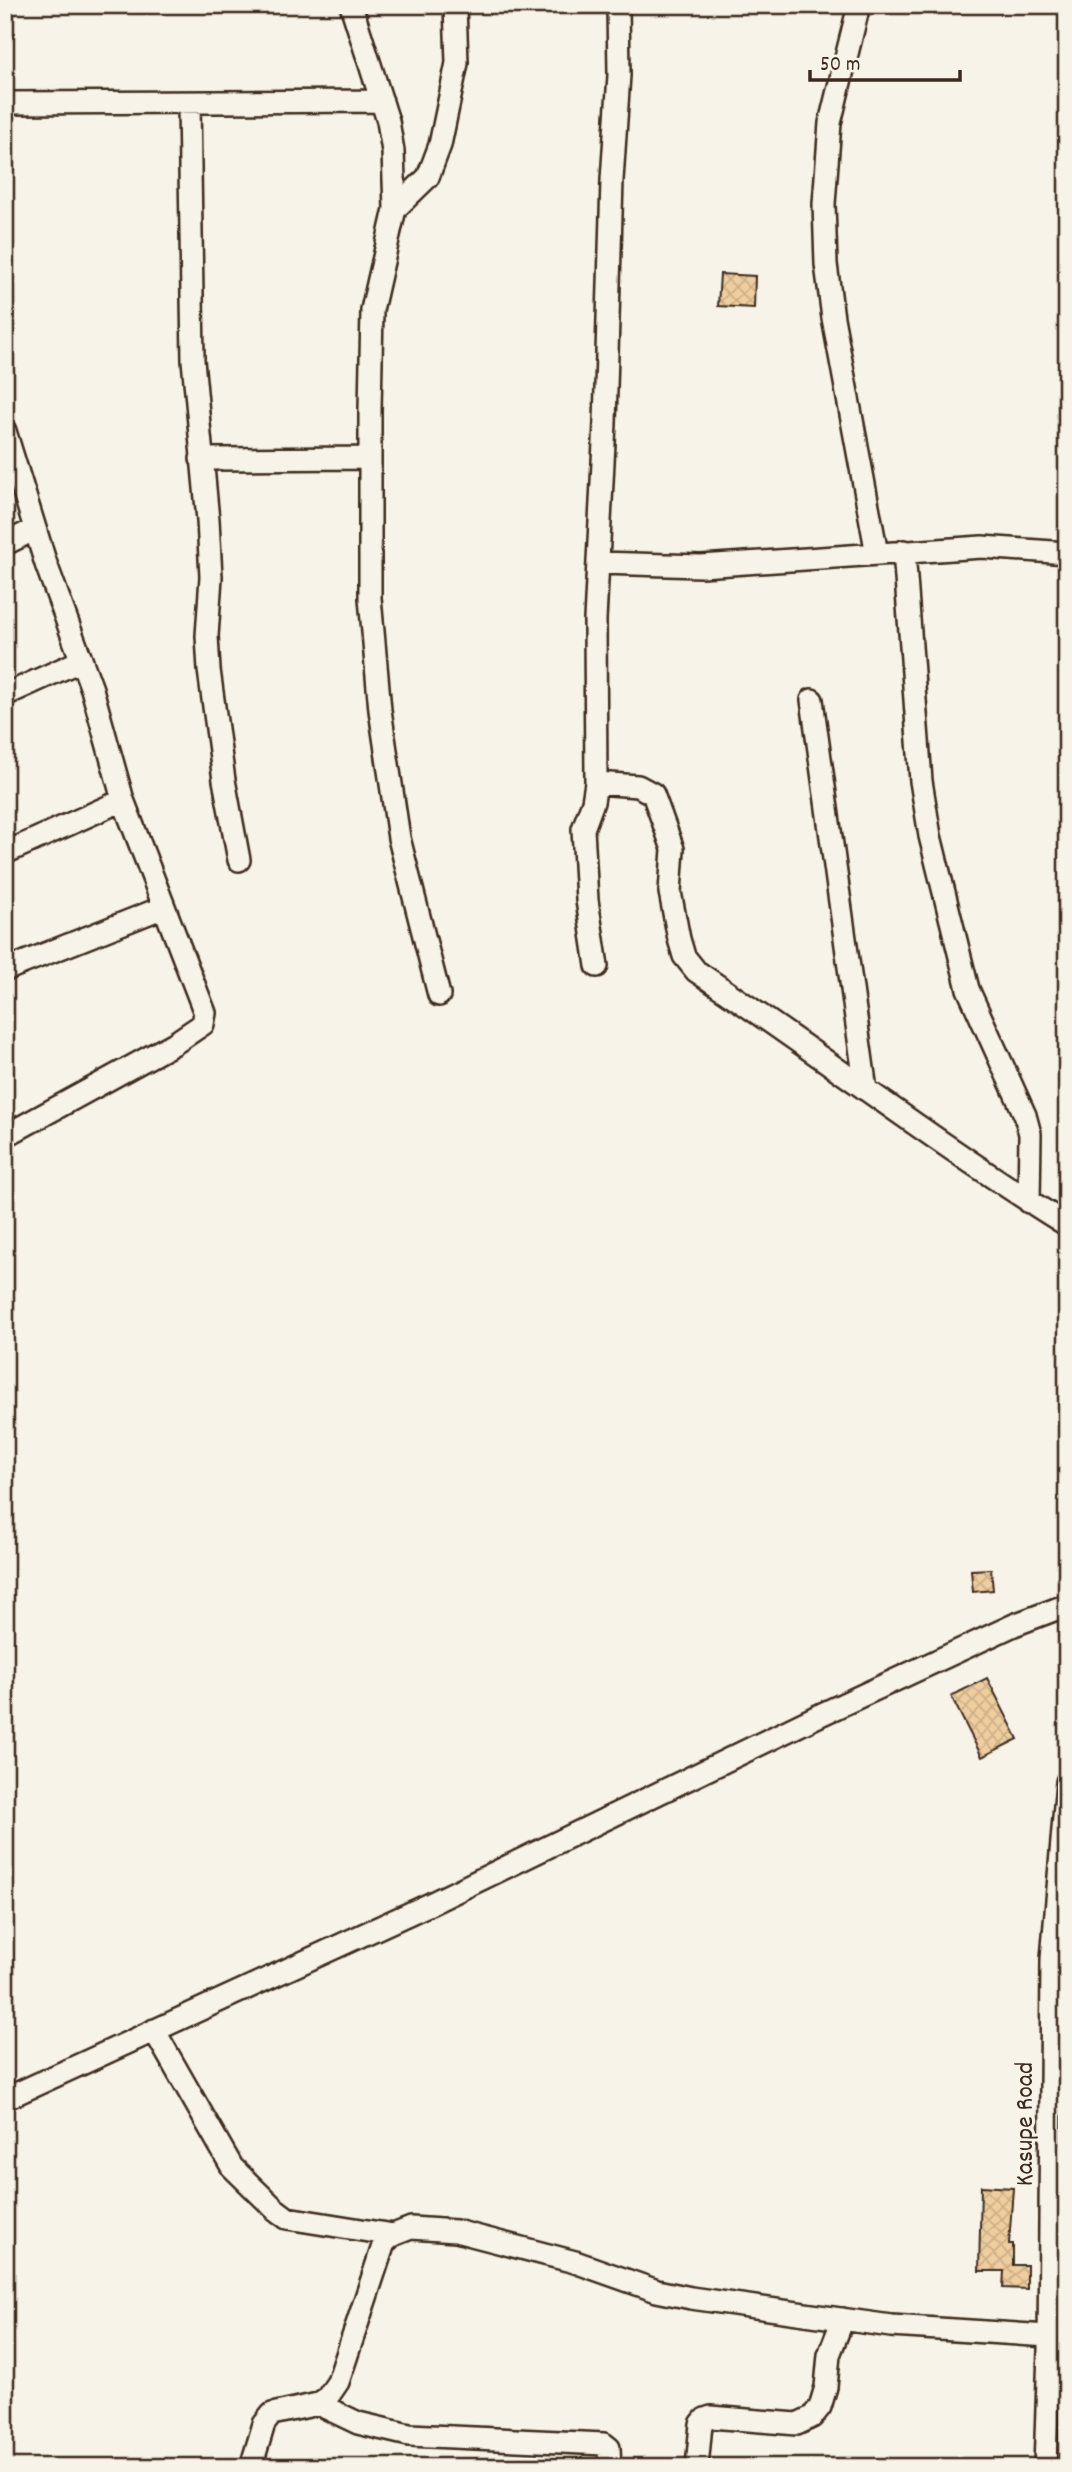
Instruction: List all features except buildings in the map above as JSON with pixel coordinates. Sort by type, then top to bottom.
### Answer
[{"type":"street","points":[[351,5],[391,132],[395,209],[372,310],[370,598],[380,710],[399,838],[439,995]]},
{"type":"street","points":[[395,209],[428,177],[440,145],[457,63],[455,5]]},
{"type":"street","points":[[597,966],[587,900],[583,829],[591,809],[596,783],[595,632],[612,180],[619,75],[618,5]]},
{"type":"street","points":[[859,5],[830,123],[824,205],[826,264],[833,318],[877,554]]},
{"type":"street","points":[[5,103],[382,101]]},
{"type":"street","points":[[188,103],[193,360],[211,577],[207,636],[209,670],[224,780],[239,860]]},
{"type":"street","points":[[5,432],[35,529],[92,689],[123,800],[205,1013],[203,1024],[175,1043],[5,1136]]},
{"type":"street","points":[[201,458],[370,458]]},
{"type":"street","points":[[5,544],[35,529]]},
{"type":"street","points":[[599,563],[701,566],[982,547],[1067,553]]},
{"type":"street","points":[[904,551],[925,808],[968,989],[1025,1115],[1030,1134],[1029,1202]]},
{"type":"street","points":[[5,695],[80,661]]},
{"type":"street","points":[[812,700],[866,1090]]},
{"type":"street","points":[[596,783],[638,786],[653,794],[673,849],[671,904],[684,956],[696,971],[805,1044],[866,1090],[1029,1202],[1067,1225]]},
{"type":"street","points":[[5,853],[123,800]]},
{"type":"street","points":[[5,970],[164,907]]},
{"type":"street","points":[[5,2099],[428,1905],[917,1670],[1014,1625],[1067,1605]]},
{"type":"street","name":"Kasupe Road","points":[[1045,2467],[1067,1782]]},
{"type":"street","points":[[154,2029],[232,2167],[275,2209],[287,2218],[393,2235]]},
{"type":"street","points":[[251,2467],[264,2424],[272,2414],[318,2404],[327,2398],[338,2382],[380,2251],[393,2235],[411,2228],[456,2231],[575,2262],[657,2291],[691,2298],[891,2326],[1049,2336]]},
{"type":"street","points":[[697,2467],[701,2424],[705,2419],[711,2417],[797,2424],[812,2417],[820,2407],[826,2387],[829,2356],[843,2319]]},
{"type":"street","points":[[318,2404],[358,2423],[409,2435],[604,2444],[609,2448],[610,2467]]}]
